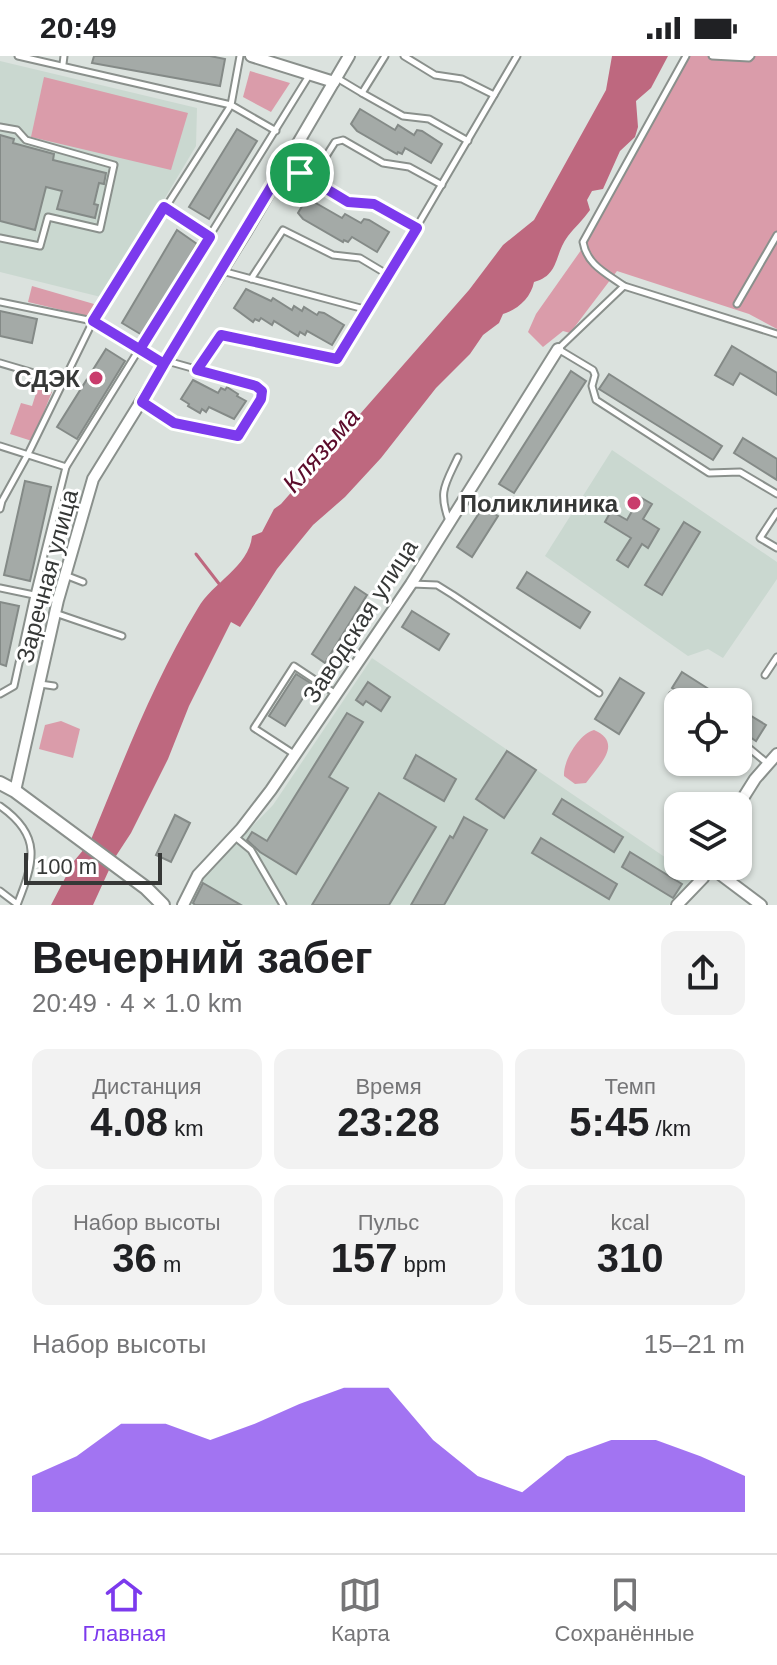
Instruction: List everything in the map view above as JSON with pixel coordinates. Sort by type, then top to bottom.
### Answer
[{"type":"street","points":[[251,56],[335,80]]},
{"type":"street","name":"Заречная улица","points":[[15,791],[58,600],[93,479],[222,271],[349,56]]},
{"type":"street","name":"Заводская улица","points":[[183,905],[198,875],[234,836],[295,755],[411,584],[558,349]]},
{"type":"street","points":[[748,792],[777,754]]},
{"type":"street","points":[[0,783],[146,888],[163,905]]},
{"type":"street","points":[[677,905],[701,880]]},
{"type":"street","points":[[727,880],[761,905]]},
{"type":"lane","points":[[18,56],[231,105],[276,131]]},
{"type":"lane","points":[[63,64],[64,56]]},
{"type":"lane","points":[[0,509],[1,500],[28,454],[61,381],[93,321],[231,105],[240,56]]},
{"type":"lane","points":[[362,93],[385,56]]},
{"type":"lane","points":[[404,56],[435,75],[465,80],[494,95]]},
{"type":"lane","points":[[197,370],[216,340],[226,335],[337,359],[390,276],[517,56]]},
{"type":"lane","points":[[686,56],[583,242],[585,255],[624,286],[777,334]]},
{"type":"lane","points":[[712,56],[751,56]]},
{"type":"lane","points":[[0,694],[14,686],[66,467],[310,74]]},
{"type":"lane","points":[[335,80],[403,116],[429,119],[468,141]]},
{"type":"lane","points":[[0,127],[17,130],[26,140],[114,165],[100,229],[48,217],[40,246],[0,238]]},
{"type":"lane","points":[[311,180],[339,139],[383,163],[409,167],[442,185]]},
{"type":"lane","points":[[285,164],[348,202],[374,204],[417,228]]},
{"type":"lane","points":[[164,207],[210,237]]},
{"type":"lane","points":[[251,279],[283,230],[333,255],[360,258],[390,276]]},
{"type":"lane","points":[[737,304],[777,235]]},
{"type":"lane","points":[[222,271],[368,310]]},
{"type":"lane","points":[[624,286],[558,349],[593,370],[592,386],[596,400],[709,473],[740,472],[777,494]]},
{"type":"lane","points":[[0,302],[93,321],[165,363],[256,386],[262,391],[261,399],[238,436],[174,423],[142,402]]},
{"type":"lane","points":[[0,363],[61,381]]},
{"type":"lane","points":[[0,446],[66,467]]},
{"type":"lane","points":[[449,521],[441,499],[458,457]]},
{"type":"lane","points":[[777,512],[760,538],[777,548]]},
{"type":"lane","points":[[65,575],[83,582]]},
{"type":"lane","points":[[411,584],[437,585],[599,693]]},
{"type":"lane","points":[[0,588],[58,600]]},
{"type":"lane","points":[[55,613],[122,636]]},
{"type":"lane","points":[[765,675],[777,657]]},
{"type":"lane","points":[[295,755],[254,728],[294,666],[336,694]]},
{"type":"lane","points":[[39,684],[54,686]]},
{"type":"lane","points":[[752,750],[768,763]]},
{"type":"lane","points":[[0,806],[27,830],[31,847],[30,873],[17,904],[0,891]]},
{"type":"lane","points":[[234,836],[251,850],[283,905]]},
{"type":"shaded area","points":[[612,56],[668,56],[651,88],[636,101],[638,127],[635,137],[620,151],[603,189],[592,191],[587,200],[590,210],[568,236],[552,269],[534,282],[523,302],[503,314],[499,323],[483,335],[381,458],[345,497],[313,525],[277,569],[240,627],[231,622],[189,706],[168,759],[93,905],[51,905],[74,861],[90,842],[153,693],[198,608],[244,557],[252,536],[262,532],[274,509],[469,290],[503,245],[534,220],[606,90]]},
{"type":"shaded area","points":[[687,56],[777,56],[777,329],[749,314],[617,271],[570,333],[563,331],[543,347],[528,332],[536,314],[591,236]]},
{"type":"shaded area","points":[[0,61],[197,108],[196,146],[105,298],[0,272]]},
{"type":"shaded area","points":[[250,71],[290,83],[271,112],[243,97]]},
{"type":"shaded area","points":[[44,77],[188,113],[171,170],[31,137]]},
{"type":"shaded area","points":[[32,286],[94,304],[91,317],[28,302]]},
{"type":"shaded area","points":[[38,387],[52,392],[32,441],[10,434],[21,403],[32,406]]},
{"type":"shaded area","name":"Поликлиника","points":[[612,450],[777,562],[777,579],[723,658],[708,649],[688,656],[545,556]]},
{"type":"shaded area","points":[[372,658],[664,856],[664,880],[693,880],[669,905],[192,905],[188,902],[201,879],[273,805]]},
{"type":"shaded area","points":[[61,721],[80,729],[73,758],[39,749],[45,725]]},
{"type":"shaded area","points":[[594,730],[607,741],[606,755],[586,783],[575,784],[564,776],[566,763],[578,742]]},
{"type":"building","points":[[94,56],[210,56],[225,59],[220,86],[92,63]]},
{"type":"building","points":[[360,109],[395,130],[398,125],[414,135],[417,130],[422,131],[442,144],[431,163],[405,148],[402,154],[397,154],[357,131],[351,124]]},
{"type":"building","points":[[237,129],[257,141],[209,219],[189,207]]},
{"type":"building","points":[[0,135],[14,139],[13,143],[54,154],[53,160],[106,173],[104,184],[99,183],[94,204],[98,205],[95,218],[57,209],[62,191],[46,187],[35,230],[0,221]]},
{"type":"building","points":[[307,198],[342,218],[345,214],[361,223],[364,219],[369,220],[389,232],[377,252],[352,237],[348,242],[343,242],[298,213]]},
{"type":"building","points":[[177,230],[197,244],[142,335],[122,323]]},
{"type":"building","points":[[246,289],[271,301],[273,298],[292,310],[294,306],[302,311],[304,307],[317,315],[324,313],[344,325],[332,345],[307,331],[305,335],[300,332],[298,336],[274,321],[272,325],[261,318],[253,322],[234,308]]},
{"type":"building","points":[[0,311],[37,319],[32,343],[0,336]]},
{"type":"building","points":[[732,346],[777,373],[777,395],[740,373],[733,385],[715,375]]},
{"type":"building","points":[[106,349],[125,361],[77,439],[57,427]]},
{"type":"building","points":[[571,371],[586,381],[514,493],[499,484]]},
{"type":"building","points":[[609,374],[722,446],[713,460],[599,389]]},
{"type":"building","points":[[193,380],[218,393],[221,388],[225,390],[227,387],[246,401],[234,419],[209,407],[206,412],[202,409],[200,413],[181,399]]},
{"type":"building","points":[[743,438],[777,459],[777,480],[734,453]]},
{"type":"building","points":[[25,481],[51,487],[30,581],[4,575]]},
{"type":"building","points":[[640,497],[652,504],[643,519],[659,529],[648,548],[642,544],[628,567],[617,560],[631,538],[605,522],[611,511],[627,520]]},
{"type":"building","points":[[483,507],[498,516],[472,557],[457,547]]},
{"type":"building","points":[[684,522],[700,532],[662,595],[645,585]]},
{"type":"building","points":[[527,572],[590,612],[580,628],[517,588]]},
{"type":"building","points":[[355,587],[367,595],[325,663],[312,654]]},
{"type":"building","points":[[0,602],[19,606],[6,666],[0,664]]},
{"type":"building","points":[[412,611],[449,634],[439,650],[402,627]]},
{"type":"building","points":[[682,672],[707,688],[672,688]]},
{"type":"building","points":[[296,674],[312,684],[285,726],[269,716]]},
{"type":"building","points":[[620,678],[644,693],[619,734],[595,719]]},
{"type":"building","points":[[368,682],[390,697],[381,711],[366,701],[363,705],[356,700]]},
{"type":"building","points":[[347,713],[363,722],[329,777],[348,788],[296,874],[260,852],[247,840],[252,832],[267,841]]},
{"type":"building","points":[[752,716],[766,725],[756,741],[752,738]]},
{"type":"building","points":[[507,751],[536,770],[504,818],[476,799]]},
{"type":"building","points":[[416,755],[456,779],[444,801],[404,778]]},
{"type":"building","points":[[379,793],[436,827],[389,905],[312,905]]},
{"type":"building","points":[[562,799],[623,837],[614,852],[553,814]]},
{"type":"building","points":[[175,815],[190,823],[171,862],[156,855]]},
{"type":"building","points":[[464,817],[487,830],[444,905],[411,905],[450,836],[453,838]]},
{"type":"building","points":[[541,838],[617,884],[609,899],[532,853]]},
{"type":"building","points":[[630,852],[664,873],[664,880],[676,880],[682,884],[673,898],[622,867]]},
{"type":"building","points":[[203,883],[241,905],[195,905],[193,903]]},
{"type":"waterway","points":[[196,554],[220,585]]},
{"type":"place","name":"СДЭК","points":[[96,378]]},
{"type":"place","name":"Поликлиника","points":[[634,503]]},
{"type":"route","points":[[300,173],[285,164],[164,364],[140,349],[210,237],[164,207],[93,321],[164,364],[142,402],[174,423],[238,436],[261,399],[262,391],[256,386],[197,370],[221,335],[337,359],[417,228],[374,204],[348,202],[300,173]]},
{"type":"water label","name":"Клязьма","points":[[321,450]]}]
